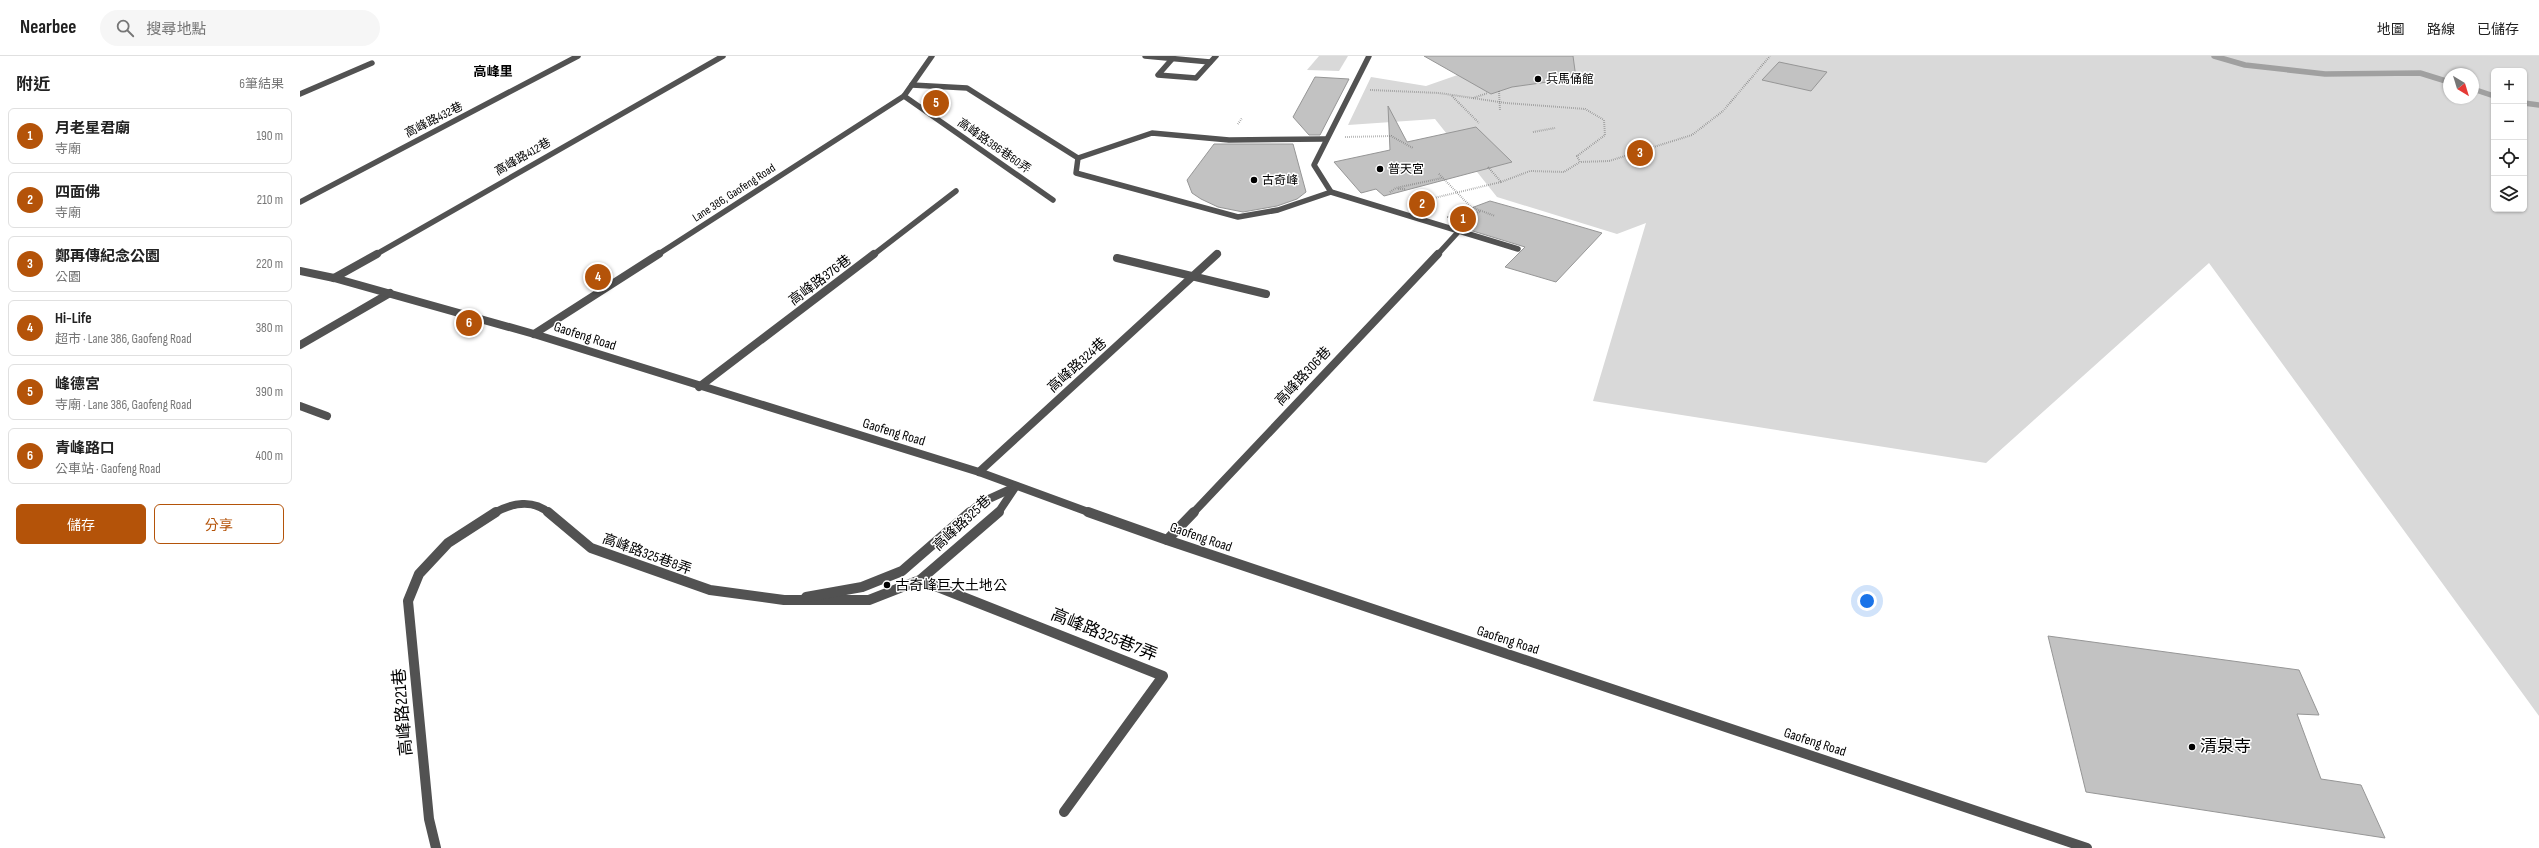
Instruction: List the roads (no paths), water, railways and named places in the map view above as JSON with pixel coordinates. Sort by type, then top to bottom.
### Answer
[{"type":"street","name":"高峰路432巷","points":[[300,202],[578,56]]},
{"type":"street","name":"高峰路412巷","points":[[334,278],[723,56]]},
{"type":"street","name":"Lane 386, Gaofeng Road","points":[[534,334],[904,96],[932,56]]},
{"type":"street","points":[[1144,56],[1210,62]]},
{"type":"street","points":[[1174,58],[1158,75],[1196,78],[1216,56]]},
{"type":"street","points":[[1331,192],[1314,165],[1325,140],[1369,56]]},
{"type":"street","points":[[300,94],[372,63]]},
{"type":"street","points":[[912,85],[967,88],[1078,158]]},
{"type":"street","name":"高峰路386巷60弄","points":[[904,96],[1053,200]]},
{"type":"street","points":[[1078,158],[1152,133],[1229,140],[1325,140]]},
{"type":"street","points":[[1078,158],[1076,173],[1238,217],[1278,210],[1331,192],[1518,249]]},
{"type":"street","name":"高峰路376巷","points":[[699,387],[956,191]]},
{"type":"street","name":"高峰路306巷","points":[[1167,540],[1459,230]]},
{"type":"street","name":"高峰路324巷","points":[[979,472],[1218,253]]},
{"type":"street","points":[[1117,258],[1266,294]]},
{"type":"street","name":"Gaofeng Road","points":[[300,271],[334,278],[390,293],[534,334],[699,387],[979,472],[1167,540],[2087,848]]},
{"type":"street","points":[[300,345],[390,293]]},
{"type":"street","points":[[300,406],[327,416]]},
{"type":"street","name":"高峰路325巷","points":[[784,600],[869,600],[920,580],[997,514],[1016,486]]},
{"type":"street","name":"高峰路325巷","points":[[784,600],[862,587],[902,571],[980,503],[1016,486]]},
{"type":"street","name":"高峰路325巷8弄","points":[[419,574],[448,543],[480,520],[510,504],[540,505],[591,548],[710,590],[784,600]]},
{"type":"street","name":"高峰路221巷","points":[[419,574],[408,601],[429,819],[436,848]]},
{"type":"street","name":"高峰路325巷7弄","points":[[920,580],[1164,676],[1064,812]]},
{"type":"waterway","points":[[2214,56],[2245,65],[2325,74],[2420,73],[2443,80]]},
{"type":"waterway","points":[[2479,91],[2491,95]]},
{"type":"waterway","points":[[2527,103],[2539,105]]},
{"type":"place","name":"兵馬俑館","points":[[1538,79]]},
{"type":"place","name":"峰德宮","points":[[936,103]]},
{"type":"place","name":"鄭再傳紀念公園","points":[[1640,153]]},
{"type":"place","name":"普天宮","points":[[1380,169]]},
{"type":"place","name":"古奇峰","points":[[1254,180]]},
{"type":"place","name":"四面佛","points":[[1422,204]]},
{"type":"place","name":"月老星君廟","points":[[1463,219]]},
{"type":"place","name":"Hi-Life","points":[[598,277]]},
{"type":"place","name":"青峰路口","points":[[469,323]]},
{"type":"place","name":"古奇峰巨大土地公","points":[[887,585]]},
{"type":"place","name":"清泉寺","points":[[2192,747]]},
{"type":"district","name":"高峰里","points":[[493,72]]}]
